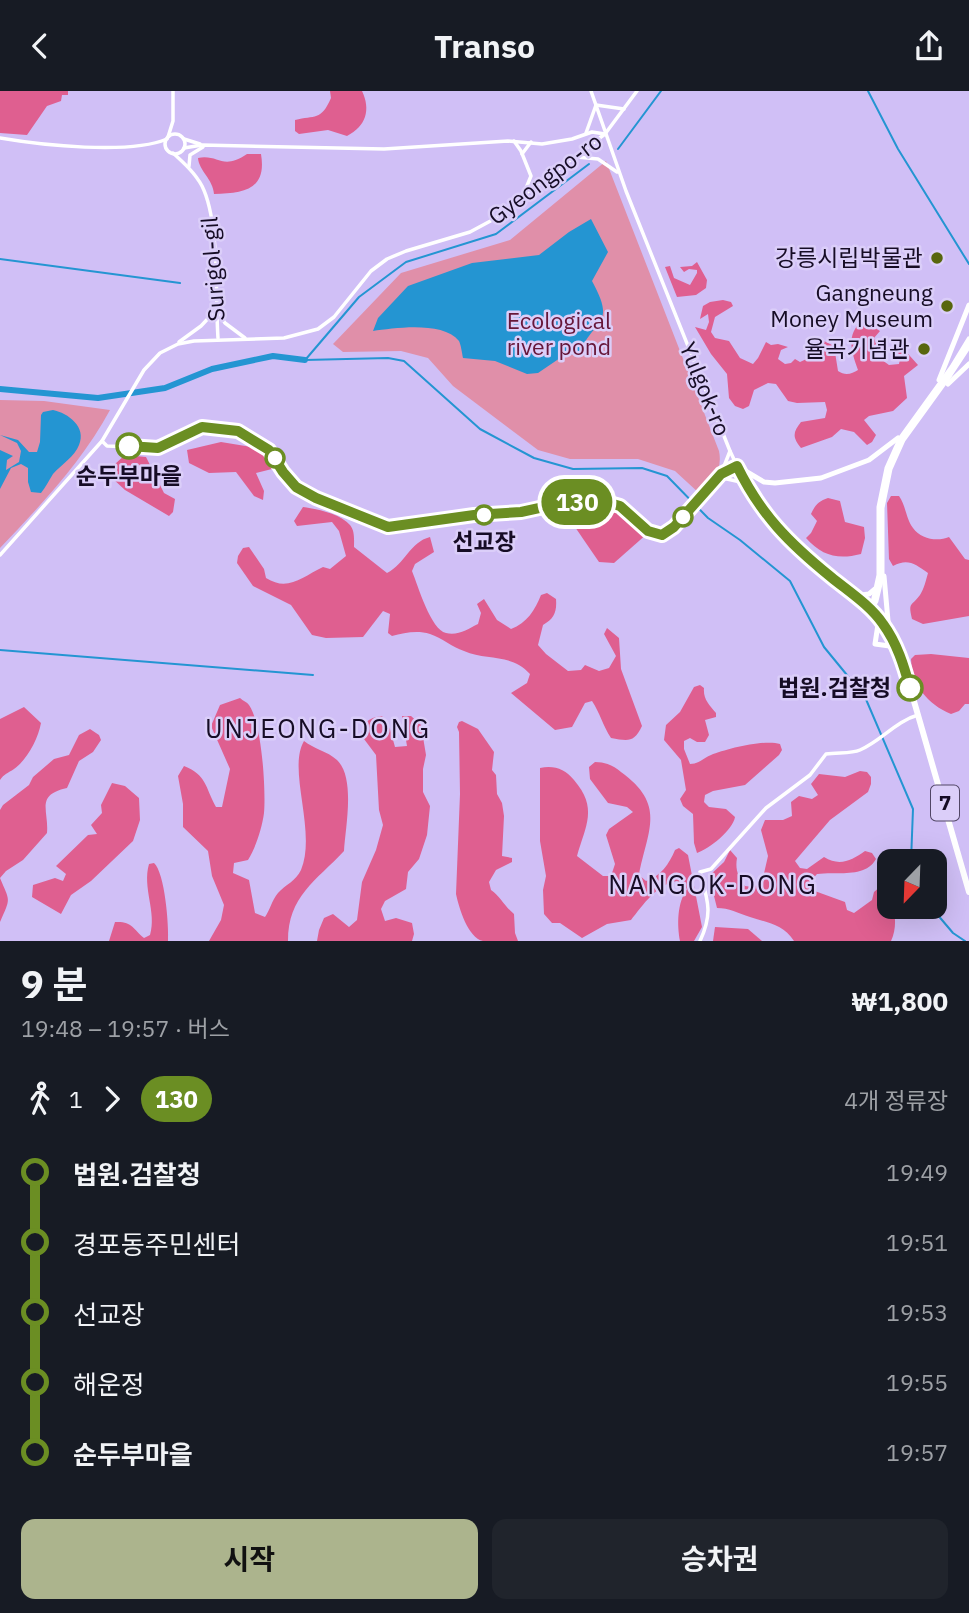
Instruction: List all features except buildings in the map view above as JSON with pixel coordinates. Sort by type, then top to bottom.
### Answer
[{"type":"highway","name":"7","points":[[890,633],[897,647],[918,715],[969,892]]},
{"type":"highway","name":"7","points":[[918,715],[945,790],[969,877]]},
{"type":"main road","points":[[931,396],[948,363],[969,305]]},
{"type":"main road","points":[[871,608],[880,560],[878,516],[881,488],[890,458],[903,434],[969,339]]},
{"type":"main road","name":"7","points":[[890,633],[871,608],[880,586],[882,507],[890,469],[902,440],[969,346]]},
{"type":"main road","points":[[938,393],[969,364]]},
{"type":"main road","points":[[737,466],[764,482],[821,478],[869,460],[903,434]]},
{"type":"main road","name":"7","points":[[882,561],[890,633]]},
{"type":"main road","points":[[854,596],[869,594],[877,586]]},
{"type":"main road","points":[[879,618],[875,644],[897,647]]},
{"type":"street","points":[[171,152],[165,145],[173,121],[173,91]]},
{"type":"street","points":[[0,138],[68,146],[151,145],[171,152],[204,145],[384,149],[514,141],[542,144],[559,142],[586,133],[605,134],[591,91]]},
{"type":"street","name":"Gyeongpo-ro","points":[[0,555],[102,441],[144,370],[160,353],[178,344],[218,338],[284,338],[317,329],[334,317],[371,271],[387,259],[406,250],[480,228],[496,219],[605,134],[637,91]]},
{"type":"street","points":[[596,105],[625,109]]},
{"type":"street","points":[[586,133],[596,105]]},
{"type":"street","points":[[173,121],[178,135],[183,139],[204,145]]},
{"type":"street","name":"Yulgok-ro","points":[[605,134],[745,483],[767,518],[783,535],[871,608]]},
{"type":"street","points":[[151,145],[178,135]]},
{"type":"street","points":[[183,139],[184,148]]},
{"type":"street","points":[[514,141],[531,176],[521,197]]},
{"type":"street","points":[[522,154],[532,142]]},
{"type":"street","points":[[188,166],[190,155],[204,145]]},
{"type":"street","name":"Surigol-gil","points":[[184,148],[188,166]]},
{"type":"street","name":"Surigol-gil","points":[[171,152],[188,166],[202,185],[211,215],[218,338]]},
{"type":"street","points":[[575,157],[598,159],[620,174]]},
{"type":"street","points":[[178,344],[216,310],[225,323],[246,338]]},
{"type":"street","points":[[102,441],[107,446],[158,448],[202,427],[238,431],[269,450],[296,487],[316,498],[388,527],[474,515],[521,512],[567,502],[606,502],[620,506],[648,531],[662,535],[670,530],[720,475],[730,451]]},
{"type":"street","points":[[720,475],[737,466]]},
{"type":"street","points":[[720,475],[745,483]]},
{"type":"street","points":[[700,941],[710,913],[700,872],[711,869],[766,808],[810,775],[827,754],[856,752],[878,740],[907,718],[918,715]]},
{"type":"green space","name":"Ecological river pond","points":[[606,161],[719,451],[718,470],[700,494],[675,471],[638,459],[570,459],[538,450],[453,386],[428,358],[401,351],[343,352],[333,344],[401,273],[510,240]]},
{"type":"green space","points":[[0,400],[44,401],[110,410],[87,448],[45,500],[0,548]]},
{"type":"shaded area","points":[[0,91],[68,91],[68,95],[62,95],[61,101],[47,106],[27,135],[0,133]]},
{"type":"shaded area","points":[[330,91],[362,91],[366,111],[359,127],[347,136],[328,130],[299,134],[295,131],[295,120],[317,116],[324,110],[331,98]]},
{"type":"shaded area","points":[[247,154],[261,154],[262,166],[257,182],[244,190],[214,194],[198,158],[226,162]]},
{"type":"shaded area","points":[[697,262],[707,280],[706,288],[696,295],[677,297],[665,267],[670,266],[674,278],[690,285],[697,270],[689,269],[684,272],[680,267],[692,266]]},
{"type":"shaded area","points":[[723,300],[731,302],[733,306],[715,317],[711,332],[715,338],[729,341],[740,358],[753,364],[766,342],[788,347],[781,350],[778,359],[785,364],[795,359],[800,362],[813,356],[812,341],[818,338],[834,346],[838,371],[853,373],[858,370],[851,343],[862,320],[880,331],[874,338],[882,360],[889,365],[899,364],[897,348],[901,346],[918,365],[904,376],[907,398],[893,411],[869,416],[864,420],[876,435],[867,445],[854,432],[841,429],[832,437],[801,448],[795,438],[796,429],[801,422],[825,418],[825,402],[788,401],[776,384],[768,383],[754,390],[749,406],[743,409],[735,406],[729,398],[727,374],[695,327],[706,330],[708,314],[700,319],[703,306]]},
{"type":"shaded area","points":[[221,442],[269,450],[272,469],[256,473],[264,491],[263,500],[254,496],[236,472],[209,473],[189,463],[187,450]]},
{"type":"shaded area","points":[[125,455],[146,457],[164,493],[175,499],[173,512],[169,516],[125,490],[112,478],[115,464]]},
{"type":"shaded area","points":[[891,496],[899,496],[916,532],[930,539],[949,537],[965,559],[969,560],[969,616],[923,624],[912,619],[910,607],[921,593],[928,573],[911,563],[903,562],[893,566],[889,559],[887,503]]},
{"type":"shaded area","points":[[828,498],[840,501],[845,522],[864,527],[865,538],[861,554],[845,557],[824,553],[806,538],[817,521],[811,514],[820,502]]},
{"type":"shaded area","points":[[603,502],[623,512],[648,533],[614,563],[599,562],[564,511],[567,504]]},
{"type":"shaded area","points":[[303,507],[346,521],[353,530],[354,547],[387,573],[417,543],[430,537],[434,552],[415,564],[412,571],[430,616],[440,630],[446,633],[459,633],[478,624],[481,613],[477,604],[484,599],[497,620],[511,629],[526,620],[541,595],[547,593],[556,599],[556,608],[552,618],[543,625],[538,645],[568,671],[581,670],[585,665],[599,671],[609,668],[616,656],[604,634],[607,628],[619,638],[621,669],[642,726],[639,732],[630,740],[611,738],[592,701],[585,703],[572,727],[555,730],[511,693],[527,683],[530,674],[523,667],[507,660],[464,651],[425,633],[411,632],[392,636],[388,633],[390,614],[383,611],[363,637],[326,638],[312,635],[291,605],[253,586],[237,563],[243,548],[249,547],[264,569],[266,578],[281,584],[302,579],[323,567],[330,569],[346,556],[339,531],[332,522],[297,526],[294,521]]},
{"type":"shaded area","points":[[915,655],[969,658],[969,704],[965,704],[959,711],[951,714],[935,705],[922,693],[914,677],[911,659]]},
{"type":"shaded area","points":[[700,685],[704,688],[706,699],[716,717],[705,720],[709,735],[705,742],[690,738],[684,741],[690,764],[708,756],[756,744],[780,744],[782,750],[745,785],[705,795],[704,802],[709,807],[726,809],[735,817],[730,828],[720,838],[697,853],[693,814],[683,806],[680,799],[686,790],[681,760],[664,740],[666,725],[680,712],[694,687]]},
{"type":"shaded area","points":[[240,698],[249,705],[257,726],[264,774],[264,813],[254,849],[248,860],[234,863],[233,873],[249,880],[255,913],[265,917],[278,893],[301,870],[306,837],[299,768],[304,741],[337,760],[346,779],[348,804],[344,851],[298,901],[289,925],[288,941],[209,941],[221,920],[224,905],[212,876],[208,851],[183,827],[183,804],[178,776],[184,766],[197,773],[216,807],[222,807],[230,769],[211,726],[220,705]]},
{"type":"shaded area","points":[[24,707],[41,723],[40,729],[23,760],[0,780],[0,719]]},
{"type":"shaded area","points":[[382,716],[390,729],[395,747],[407,746],[402,716],[411,716],[421,725],[426,755],[423,792],[430,806],[427,835],[419,859],[408,872],[406,889],[385,901],[381,909],[385,921],[396,918],[412,923],[412,941],[317,941],[324,918],[333,914],[349,927],[357,920],[362,882],[383,825],[379,810],[376,755],[361,735],[368,721]]},
{"type":"shaded area","points":[[462,721],[478,729],[494,752],[492,770],[496,775],[497,794],[504,816],[502,856],[512,858],[512,862],[496,870],[489,882],[491,890],[514,914],[518,941],[478,939],[465,922],[457,900],[460,794],[457,727]]},
{"type":"shaded area","points":[[90,729],[99,735],[101,740],[93,752],[79,761],[67,788],[57,791],[47,799],[47,833],[23,860],[0,878],[0,810],[3,805],[29,785],[33,777],[54,759],[69,755],[79,735]]},
{"type":"shaded area","points":[[595,762],[608,764],[618,770],[638,787],[646,798],[650,809],[649,833],[639,875],[646,881],[656,876],[679,848],[688,855],[702,927],[694,941],[680,941],[679,914],[687,889],[677,881],[657,891],[631,920],[607,924],[582,938],[560,923],[552,923],[544,914],[543,890],[546,876],[540,841],[540,768],[550,767],[563,771],[571,776],[581,790],[586,799],[588,817],[577,856],[603,876],[611,876],[615,864],[606,835],[609,829],[633,812],[627,807],[608,803],[590,779],[589,767]]},
{"type":"shaded area","points":[[860,771],[867,772],[871,777],[868,792],[830,820],[795,861],[800,868],[807,869],[824,857],[841,862],[865,851],[872,853],[876,859],[865,869],[849,873],[817,874],[809,883],[812,890],[845,902],[847,910],[854,913],[872,900],[877,889],[877,919],[895,919],[891,941],[794,941],[775,925],[717,908],[709,876],[724,862],[730,850],[737,858],[738,873],[745,886],[753,887],[762,882],[768,856],[761,830],[765,820],[783,820],[792,816],[791,802],[799,796],[812,799],[818,795],[811,784],[819,774],[845,777]]},
{"type":"shaded area","points":[[112,783],[125,786],[139,798],[140,820],[133,841],[91,881],[71,895],[61,914],[32,897],[33,885],[55,878],[63,881],[66,874],[56,866],[88,835],[97,834],[91,825],[102,813],[101,805]]},
{"type":"shaded area","points":[[154,863],[164,888],[168,941],[109,941],[115,922],[129,924],[144,938],[150,935],[152,918],[147,873],[149,864]]},
{"type":"shaded area","points":[[0,878],[8,900],[0,922]]},
{"type":"shaded area","points":[[715,927],[748,929],[762,941],[713,941]]},
{"type":"water","points":[[591,219],[608,252],[592,281],[599,295],[603,314],[579,353],[563,356],[538,373],[527,374],[495,361],[463,358],[459,341],[442,331],[418,327],[373,331],[378,318],[408,286],[472,263],[539,255]]},
{"type":"water","points":[[53,410],[65,414],[75,422],[81,438],[77,449],[53,474],[41,493],[31,492],[28,468],[21,464],[11,468],[0,489],[0,450],[13,456],[7,460],[6,470],[19,462],[21,451],[17,443],[0,435],[18,440],[29,452],[37,452],[41,415]]},
{"type":"waterway","points":[[618,149],[661,91]]},
{"type":"waterway","points":[[868,91],[898,149],[969,264]]},
{"type":"waterway","points":[[306,359],[359,297],[406,262],[496,234],[589,164]]},
{"type":"waterway","points":[[0,259],[180,283]]},
{"type":"waterway","points":[[0,389],[98,398],[165,388],[212,369],[273,356],[305,360]]},
{"type":"waterway","points":[[305,360],[388,358],[404,361],[480,429],[534,458],[573,469],[642,468],[667,476],[708,518],[790,581],[824,647],[865,697],[913,809],[911,849]]},
{"type":"waterway","points":[[0,650],[313,675]]},
{"type":"waterway","points":[[941,919],[953,933],[965,941]]},
{"type":"bus line","name":"130","points":[[129,446],[158,448],[202,427],[238,431],[269,450],[296,487],[316,498],[388,527],[425,520],[521,512],[567,502],[606,502],[620,506],[648,531],[662,535],[674,527],[721,474],[737,466],[767,518],[810,560],[879,618],[897,647],[910,688]]},
{"type":"place","name":"강릉시립박물관","points":[[937,258]]},
{"type":"place","name":"Gangneung Money Museum","points":[[947,306]]},
{"type":"place","name":"율곡기념관","points":[[924,349]]},
{"type":"place","name":"순두부마을","points":[[129,446]]},
{"type":"place","name":"선교장","points":[[484,515]]},
{"type":"place","name":"법원.검찰청","points":[[910,688]]},
{"type":"district","name":"UNJEONG-DONG","points":[[318,729]]},
{"type":"district","name":"NANGOK-DONG","points":[[713,885]]}]
